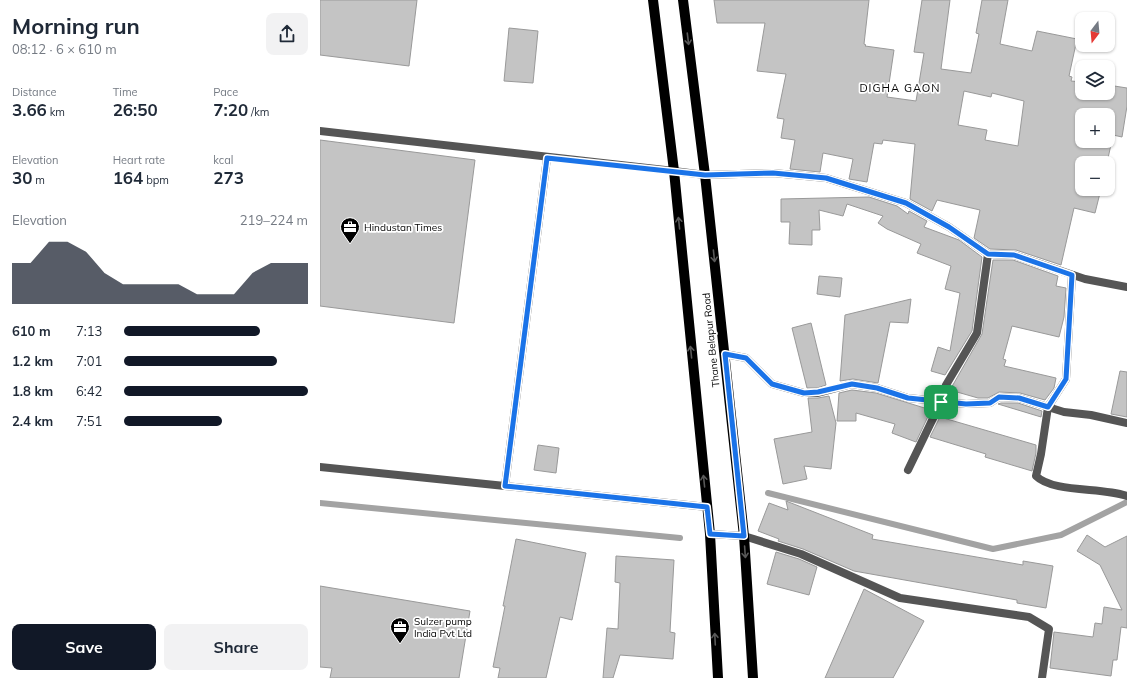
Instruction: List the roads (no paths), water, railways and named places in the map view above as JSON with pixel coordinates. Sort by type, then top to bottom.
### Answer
[{"type":"main road","name":"Thane Belapur Road","points":[[653,0],[674,171],[710,534],[718,678]]},
{"type":"main road","name":"Thane Belapur Road","points":[[683,0],[705,175],[744,536],[753,678]]},
{"type":"street","points":[[320,131],[705,175],[773,173],[826,178],[906,203],[949,227],[988,254],[1014,255],[1085,279],[1127,287]]},
{"type":"street","points":[[505,486],[547,158]]},
{"type":"street","points":[[908,470],[941,402],[946,385],[977,333],[988,254]]},
{"type":"street","points":[[1072,275],[1066,379],[1048,407],[1036,476],[1042,482],[1067,488],[1116,492],[1126,495]]},
{"type":"street","points":[[725,354],[746,358],[772,384],[804,393],[818,392],[852,384],[877,388],[908,398],[941,402],[966,404],[990,403],[999,397],[1019,398],[1064,412],[1091,415],[1127,423]]},
{"type":"street","points":[[320,466],[707,507]]},
{"type":"street","points":[[710,534],[744,536],[801,554],[900,598],[1029,617],[1049,629],[1042,678]]},
{"type":"waterway","points":[[768,493],[993,549],[1061,535],[1127,502]]},
{"type":"waterway","points":[[320,503],[680,538]]},
{"type":"place","name":"Hindustan Times","points":[[350,244]]},
{"type":"place","name":"Sulzer pump India Pvt Ltd","points":[[400,644]]},
{"type":"district","name":"DIGHA GAON","points":[[900,88]]}]
